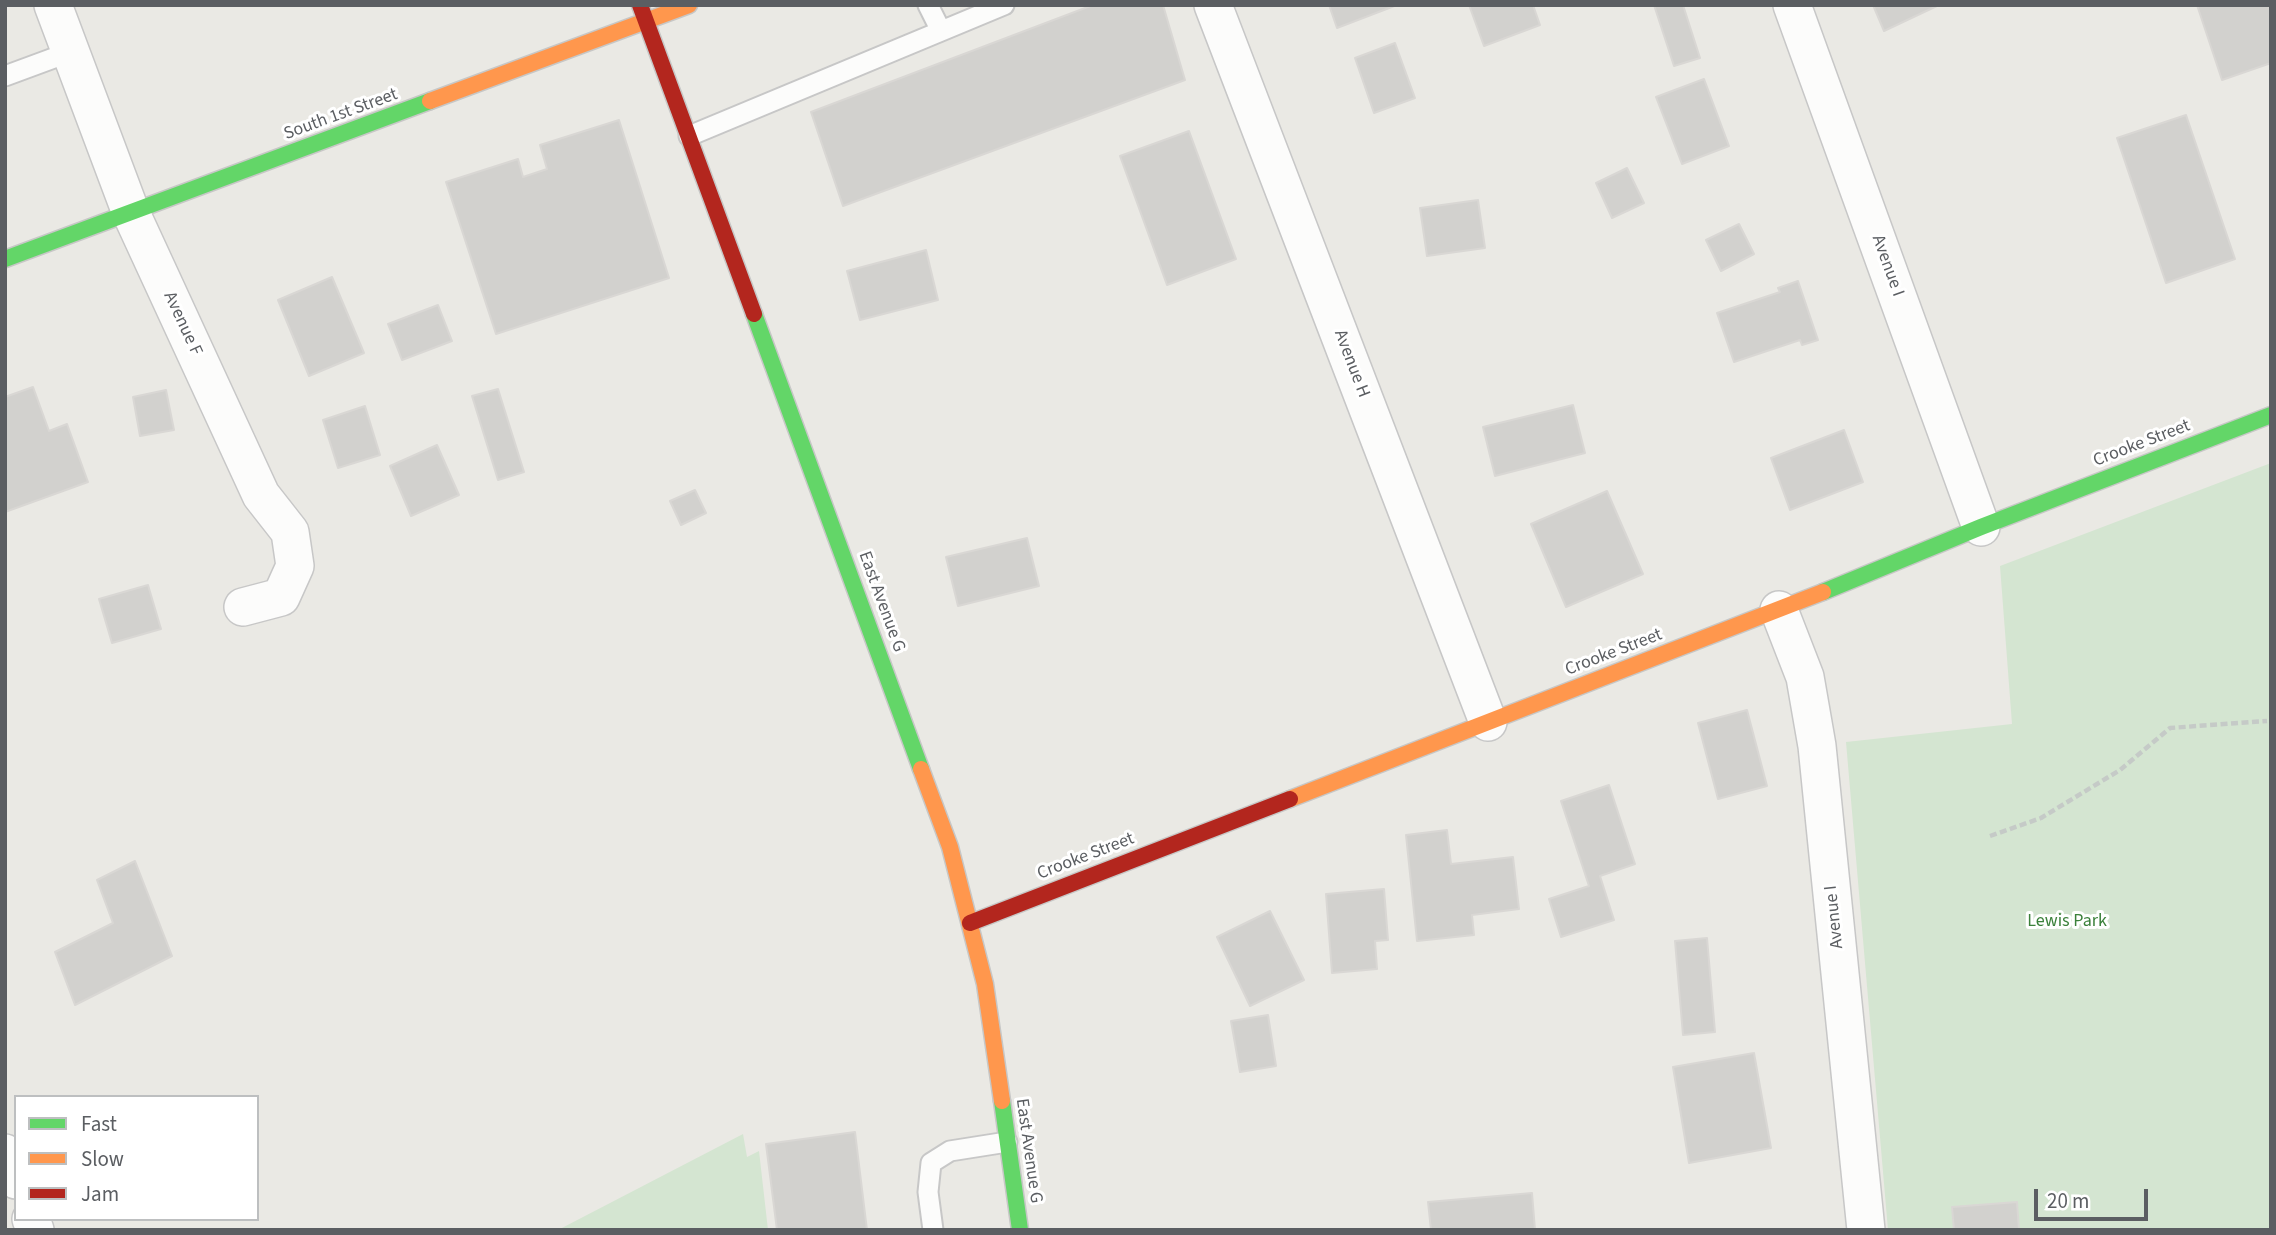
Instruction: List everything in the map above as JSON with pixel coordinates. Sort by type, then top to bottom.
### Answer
[{"type":"street","name":"Avenue F","points":[[53,5],[131,213],[261,495],[290,532],[295,566],[281,597],[243,607]]},
{"type":"street","name":"East Avenue G","points":[[640,5],[950,847],[985,984],[1020,1230]]},
{"type":"street","name":"South 1st Street","points":[[5,259],[689,5]]},
{"type":"street","name":"Avenue H","points":[[1213,5],[1488,722]]},
{"type":"street","name":"Avenue I","points":[[1792,5],[1981,527]]},
{"type":"street","name":"Crooke Street","points":[[970,923],[1779,610],[1981,527],[2271,415]]},
{"type":"street","name":"Avenue I","points":[[1779,610],[1805,677],[1818,746],[1866,1230]]},
{"type":"street","points":[[5,1153],[14,1176]]},
{"type":"lane","points":[[928,5],[942,31]]},
{"type":"lane","points":[[689,136],[1004,5]]},
{"type":"lane","points":[[5,76],[70,51]]},
{"type":"lane","points":[[933,1230],[928,1192],[931,1163],[950,1151],[1007,1142]]},
{"type":"path","points":[[1990,836],[2040,818],[2120,770],[2170,728],[2267,721]]},
{"type":"green space","name":"Lewis Park","points":[[2271,463],[2271,1230],[1888,1230],[1846,742],[2012,724],[2000,566]]},
{"type":"green space","points":[[743,1134],[747,1157],[759,1151],[768,1230],[558,1230]]},
{"type":"building","points":[[1093,5],[1163,5],[1185,80],[843,206],[811,112]]},
{"type":"building","points":[[1329,5],[1397,5],[1337,28]]},
{"type":"building","points":[[1469,5],[1533,5],[1540,25],[1484,46]]},
{"type":"building","points":[[1654,5],[1683,5],[1700,58],[1674,66]]},
{"type":"building","points":[[1873,5],[1939,5],[1884,31]]},
{"type":"building","points":[[2197,5],[2271,5],[2271,63],[2222,80]]},
{"type":"building","points":[[1395,43],[1415,98],[1374,113],[1355,58]]},
{"type":"building","points":[[1704,79],[1729,146],[1682,164],[1656,97]]},
{"type":"building","points":[[2186,115],[2235,259],[2166,283],[2117,138]]},
{"type":"building","points":[[619,120],[669,278],[496,334],[446,182],[518,159],[523,177],[547,169],[540,145]]},
{"type":"building","points":[[1189,131],[1236,259],[1167,285],[1120,156]]},
{"type":"building","points":[[1627,168],[1644,203],[1612,218],[1596,183]]},
{"type":"building","points":[[1478,200],[1485,248],[1427,256],[1420,208]]},
{"type":"building","points":[[1739,224],[1754,254],[1721,271],[1706,240]]},
{"type":"building","points":[[926,250],[938,300],[860,320],[847,271]]},
{"type":"building","points":[[332,277],[364,353],[309,376],[278,300]]},
{"type":"building","points":[[1798,281],[1818,340],[1802,345],[1800,340],[1734,362],[1717,313],[1780,292],[1778,288]]},
{"type":"building","points":[[438,305],[452,341],[402,360],[388,324]]},
{"type":"building","points":[[33,387],[49,431],[67,424],[88,482],[5,512],[5,397]]},
{"type":"building","points":[[498,389],[524,472],[498,480],[472,396]]},
{"type":"building","points":[[166,390],[174,430],[140,436],[133,397]]},
{"type":"building","points":[[1573,405],[1585,453],[1495,476],[1483,427]]},
{"type":"building","points":[[365,406],[380,455],[338,468],[323,420]]},
{"type":"building","points":[[1844,430],[1863,482],[1790,510],[1771,458]]},
{"type":"building","points":[[437,445],[459,495],[411,516],[390,466]]},
{"type":"building","points":[[695,490],[706,513],[681,525],[670,501]]},
{"type":"building","points":[[1607,491],[1643,574],[1566,607],[1531,524]]},
{"type":"building","points":[[1027,538],[1039,586],[958,606],[946,557]]},
{"type":"building","points":[[148,585],[161,629],[112,643],[99,599]]},
{"type":"building","points":[[1747,710],[1767,786],[1718,799],[1698,723]]},
{"type":"building","points":[[1609,785],[1635,864],[1600,876],[1614,920],[1561,937],[1549,899],[1589,886],[1561,801]]},
{"type":"building","points":[[1447,830],[1451,864],[1513,857],[1519,909],[1472,915],[1474,935],[1417,941],[1406,835]]},
{"type":"building","points":[[135,861],[172,956],[75,1005],[55,952],[113,923],[97,880]]},
{"type":"building","points":[[1384,889],[1388,940],[1375,941],[1377,969],[1332,973],[1326,894]]},
{"type":"building","points":[[1270,911],[1304,980],[1250,1006],[1217,937]]},
{"type":"building","points":[[1707,938],[1715,1032],[1683,1035],[1675,941]]},
{"type":"building","points":[[1268,1015],[1276,1066],[1240,1072],[1231,1021]]},
{"type":"building","points":[[1754,1053],[1771,1148],[1689,1163],[1673,1067]]},
{"type":"building","points":[[855,1132],[867,1230],[777,1230],[766,1144]]},
{"type":"building","points":[[1532,1193],[1535,1230],[1431,1230],[1428,1202]]},
{"type":"building","points":[[2017,1202],[2019,1230],[1954,1230],[1952,1207]]},
{"type":"traffic: fast","points":[[5,259],[430,101]]},
{"type":"traffic: fast","points":[[754,314],[921,769]]},
{"type":"traffic: fast","points":[[1823,592],[1981,527],[2271,415]]},
{"type":"traffic: fast","points":[[1002,1101],[1020,1230]]},
{"type":"traffic: slow","points":[[430,101],[689,5]]},
{"type":"traffic: slow","points":[[1290,799],[1823,592]]},
{"type":"traffic: slow","points":[[921,769],[950,847],[985,984],[1002,1101]]},
{"type":"traffic: jam","points":[[640,5],[754,314]]},
{"type":"traffic: jam","points":[[970,923],[1290,799]]}]
